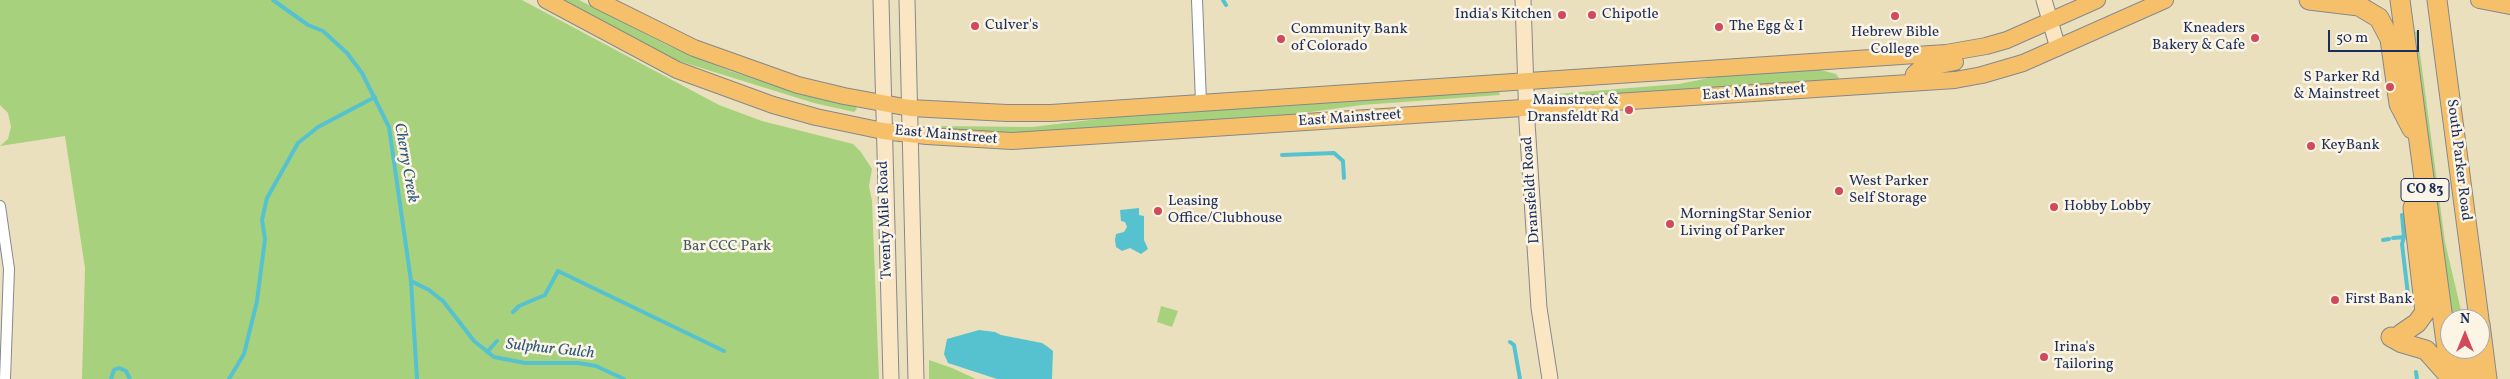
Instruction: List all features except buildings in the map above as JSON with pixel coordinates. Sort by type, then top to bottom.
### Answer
[{"type":"highway","points":[[2309,0],[2359,6],[2379,18],[2390,39],[2399,104],[2419,141]]},
{"type":"highway","name":"CO 83","points":[[2400,0],[2424,182],[2444,309]]},
{"type":"highway","name":"South Parker Road","points":[[2438,0],[2478,309]]},
{"type":"highway","points":[[2401,334],[2417,323],[2425,312],[2413,208],[2424,182]]},
{"type":"highway","points":[[2440,332],[2401,334],[2391,337],[2402,343],[2426,350],[2456,378],[2461,359]]},
{"type":"highway","name":"CO 83","points":[[2453,359],[2456,378]]},
{"type":"highway","points":[[2484,359],[2487,379]]},
{"type":"main road","name":"East Mainstreet","points":[[546,0],[640,52],[697,78],[792,111],[882,131],[979,140],[1029,141],[1912,82],[1982,75],[2012,67],[2165,0]]},
{"type":"main road","name":"East Mainstreet","points":[[597,0],[678,41],[734,64],[818,90],[910,108],[1031,113],[1946,53],[1986,46],[2050,22],[2097,0]]},
{"type":"main road","name":"Twenty Mile Road","points":[[881,0],[882,131],[891,376]]},
{"type":"main road","name":"Twenty Mile Road","points":[[907,0],[916,373]]},
{"type":"main road","name":"Dransfeldt Road","points":[[1524,0],[1527,108],[1539,308],[1550,379]]},
{"type":"main road","points":[[2044,0],[2058,48]]},
{"type":"main road","points":[[2111,24],[2124,8],[2142,0]]},
{"type":"main road","points":[[2479,0],[2510,6]]},
{"type":"main road","points":[[1912,82],[1914,74],[1920,69],[1975,59],[1981,56],[1986,46]]},
{"type":"street","points":[[1197,0],[1201,102]]},
{"type":"street","points":[[0,206],[9,269],[5,379]]},
{"type":"green space","name":"Bar CCC Park","points":[[0,0],[522,0],[719,105],[762,121],[853,144],[861,152],[872,169],[869,186],[872,201],[879,379],[82,379],[85,268],[65,136],[0,146],[8,139],[11,127],[8,113],[0,105]]},
{"type":"green space","points":[[561,0],[579,0],[669,46],[730,71],[792,91],[855,106],[857,109],[854,112],[814,103],[669,58]]},
{"type":"green space","points":[[2417,31],[2445,242],[2461,309],[2452,309],[2415,32]]},
{"type":"green space","points":[[1817,69],[1836,74],[1839,78],[1837,80],[1570,97],[1556,94],[1679,84],[1719,76]]},
{"type":"green space","points":[[1499,92],[1500,95],[1362,105],[1266,118],[1007,134],[947,130],[931,126],[1032,127],[1140,114]]},
{"type":"green space","points":[[1161,306],[1178,311],[1172,327],[1157,322]]},
{"type":"green space","points":[[929,360],[952,368],[976,379],[929,379]]},
{"type":"water","points":[[1139,208],[1139,215],[1144,216],[1144,240],[1148,249],[1141,254],[1130,248],[1122,251],[1116,247],[1115,240],[1116,234],[1124,232],[1127,227],[1125,222],[1121,221],[1120,210]]},
{"type":"water","points":[[979,330],[1042,343],[1048,347],[1053,351],[1052,379],[997,379],[948,363],[944,354],[947,339]]},
{"type":"waterway","name":"Cherry Creek","points":[[273,0],[308,25],[323,31],[347,53],[362,73],[389,127],[411,281],[417,379]]},
{"type":"waterway","points":[[1223,0],[1226,5]]},
{"type":"waterway","points":[[229,379],[244,354],[257,301],[265,239],[262,220],[267,198],[298,143],[318,127],[375,97]]},
{"type":"waterway","points":[[1282,155],[1334,153],[1343,161],[1344,178]]},
{"type":"waterway","points":[[2402,215],[2404,237],[2402,244],[2409,303]]},
{"type":"waterway","points":[[2393,238],[2404,237]]},
{"type":"waterway","points":[[2383,240],[2389,239]]},
{"type":"waterway","points":[[513,312],[519,306],[545,295],[558,271],[724,351]]},
{"type":"waterway","name":"Sulphur Gulch","points":[[411,281],[429,290],[443,301],[474,341],[494,357],[525,363],[578,363],[596,366],[624,379]]},
{"type":"waterway","points":[[487,352],[497,341]]},
{"type":"waterway","points":[[1510,342],[1514,345],[1520,379]]},
{"type":"waterway","points":[[111,379],[114,370],[119,368],[126,371],[130,379]]},
{"type":"waterway","points":[[2416,372],[2417,379]]},
{"type":"place","name":"India's Kitchen","points":[[1562,15]]},
{"type":"place","name":"Chipotle","points":[[1592,15]]},
{"type":"place","name":"Hebrew Bible College","points":[[1895,16]]},
{"type":"place","name":"Culver's","points":[[975,26]]},
{"type":"place","name":"The Egg & I","points":[[1719,27]]},
{"type":"place","name":"Kneaders Bakery & Cafe","points":[[2255,38]]},
{"type":"place","name":"Community Bank of Colorado","points":[[1281,39]]},
{"type":"place","name":"S Parker Rd & Mainstreet","points":[[2390,87]]},
{"type":"place","name":"Mainstreet & Dransfeldt Rd","points":[[1629,110]]},
{"type":"place","name":"KeyBank","points":[[2311,146]]},
{"type":"place","name":"West Parker Self Storage","points":[[1839,191]]},
{"type":"place","name":"Hobby Lobby","points":[[2054,207]]},
{"type":"place","name":"Leasing Office/Clubhouse","points":[[1158,211]]},
{"type":"place","name":"MorningStar Senior Living of Parker","points":[[1670,224]]},
{"type":"place","name":"First Bank","points":[[2335,300]]},
{"type":"place","name":"Irina's Tailoring","points":[[2044,357]]}]
